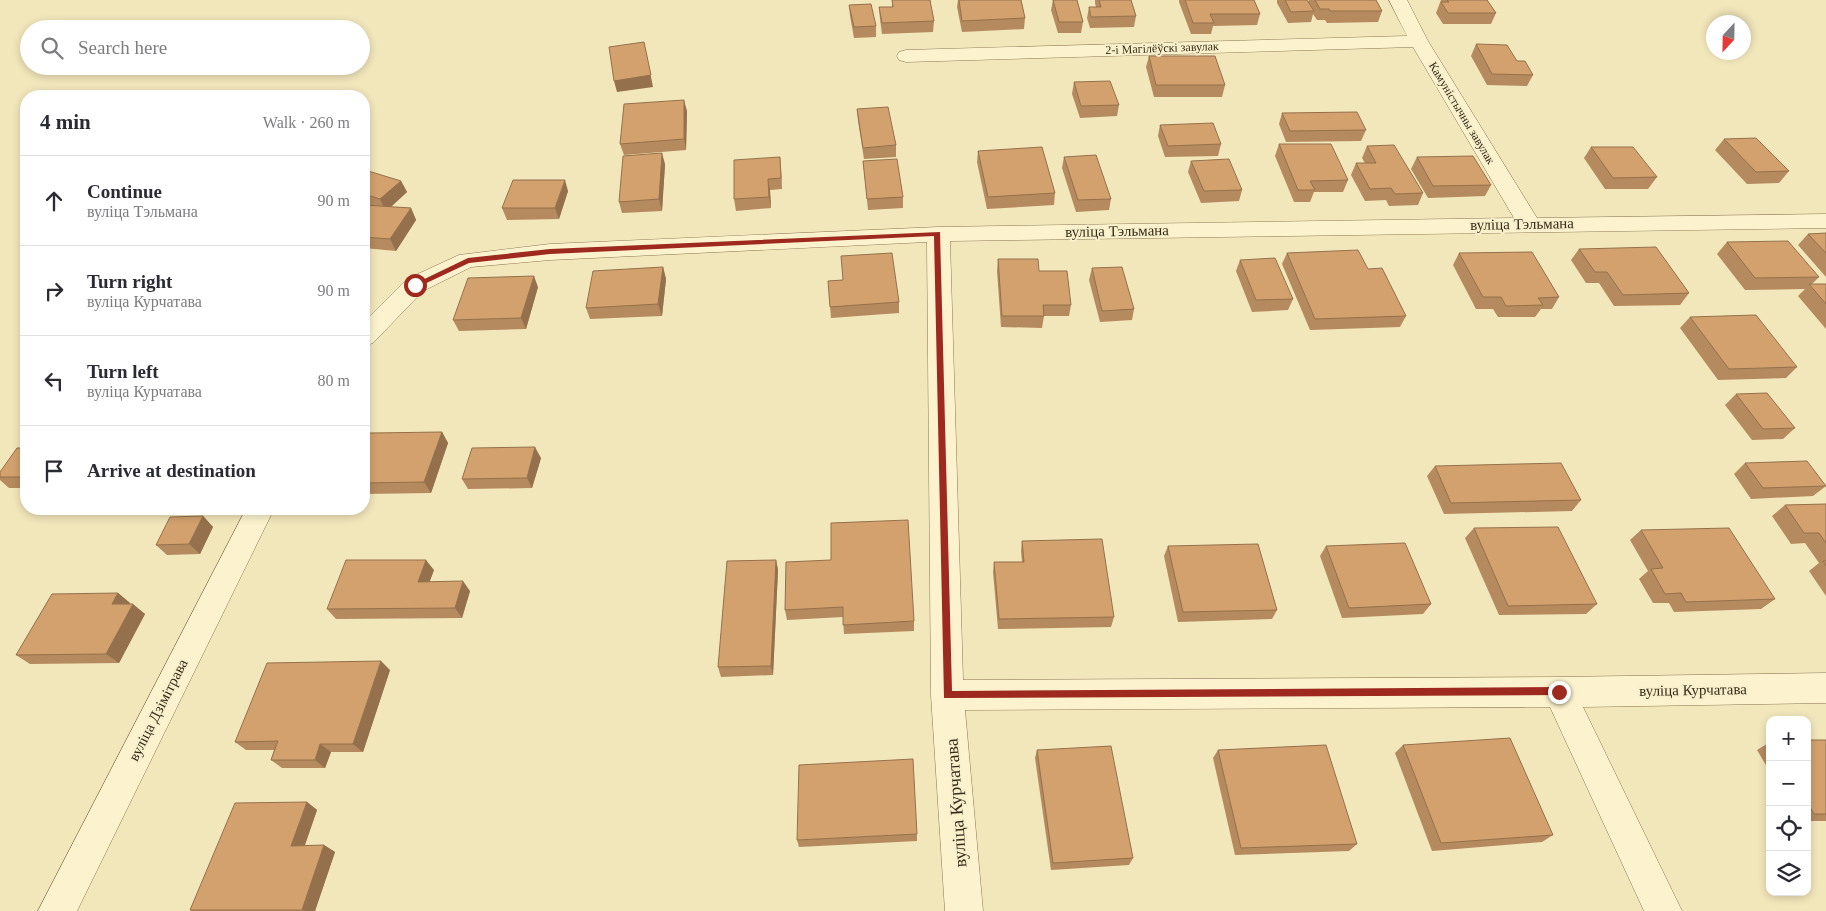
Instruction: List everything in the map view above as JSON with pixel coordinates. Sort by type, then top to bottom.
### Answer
[{"type":"street","name":"Камуністычны завулак","points":[[1398,0],[1419,41],[1529,224]]},
{"type":"street","name":"2-і Магілёўскі завулак","points":[[906,56],[1419,41]]},
{"type":"street","name":"вуліца Тэльмана","points":[[370,331],[415,285],[468,260],[550,252],[938,234],[1826,221]]},
{"type":"street","name":"вуліца Курчатава","points":[[938,234],[947,695],[964,911]]},
{"type":"street","name":"вуліца Дзімітрава","points":[[57,911],[257,515]]},
{"type":"street","name":"вуліца Курчатава","points":[[947,695],[1559,692],[1826,688]]},
{"type":"street","points":[[1559,692],[1663,911]]},
{"type":"building","points":[[892,0],[930,0],[934,21],[882,23],[879,7],[893,7]]},
{"type":"building","points":[[959,0],[1021,0],[1025,18],[962,21]]},
{"type":"building","points":[[1053,0],[1077,0],[1083,22],[1059,22]]},
{"type":"building","points":[[1099,0],[1131,0],[1136,16],[1091,17],[1089,7],[1101,7]]},
{"type":"building","points":[[1185,0],[1254,0],[1260,14],[1210,14],[1214,23],[1193,23]]},
{"type":"building","points":[[1285,0],[1307,0],[1314,11],[1291,12]]},
{"type":"building","points":[[1315,0],[1376,0],[1382,11],[1330,11],[1329,9],[1320,9]]},
{"type":"building","points":[[1447,0],[1487,0],[1496,13],[1448,13],[1441,2],[1449,2]]},
{"type":"building","points":[[871,4],[876,26],[854,27],[849,5]]},
{"type":"building","points":[[644,42],[651,75],[614,81],[609,47]]},
{"type":"building","points":[[1476,44],[1507,45],[1517,61],[1525,61],[1533,75],[1492,74]]},
{"type":"building","points":[[1149,56],[1215,56],[1225,85],[1156,85]]},
{"type":"building","points":[[1110,81],[1119,105],[1081,106],[1074,82]]},
{"type":"building","points":[[684,100],[684,139],[620,144],[624,104]]},
{"type":"building","points":[[888,107],[896,145],[863,148],[857,109]]},
{"type":"building","points":[[1357,112],[1366,130],[1290,131],[1282,113]]},
{"type":"building","points":[[1213,123],[1221,144],[1168,146],[1160,125]]},
{"type":"building","points":[[1756,138],[1789,171],[1756,172],[1724,139]]},
{"type":"building","points":[[1279,144],[1331,144],[1348,180],[1310,181],[1315,190],[1298,190]]},
{"type":"building","points":[[1394,145],[1423,193],[1395,194],[1391,188],[1370,189],[1356,163],[1376,163],[1367,146]]},
{"type":"building","points":[[1042,147],[1055,193],[988,197],[978,151]]},
{"type":"building","points":[[1591,147],[1633,147],[1657,177],[1613,178]]},
{"type":"building","points":[[662,153],[659,199],[619,202],[623,156]]},
{"type":"building","points":[[1096,155],[1111,199],[1078,200],[1064,157]]},
{"type":"building","points":[[1473,156],[1491,185],[1433,186],[1417,157]]},
{"type":"building","points":[[780,157],[781,178],[768,179],[769,197],[734,199],[734,160]]},
{"type":"building","points":[[897,159],[903,197],[867,199],[863,161]]},
{"type":"building","points":[[1229,159],[1242,190],[1204,191],[1191,161]]},
{"type":"building","points":[[370,172],[401,181],[380,199],[370,196]]},
{"type":"building","points":[[513,180],[565,180],[555,208],[502,208]]},
{"type":"building","points":[[370,205],[411,208],[390,239],[370,237]]},
{"type":"building","points":[[1826,233],[1826,253],[1808,234]]},
{"type":"building","points":[[1788,241],[1819,277],[1755,278],[1727,242]]},
{"type":"building","points":[[1656,247],[1689,293],[1623,295],[1607,272],[1595,272],[1579,249]]},
{"type":"building","points":[[1358,250],[1368,269],[1382,268],[1406,316],[1315,319],[1287,253]]},
{"type":"building","points":[[1532,252],[1559,297],[1538,298],[1543,305],[1506,306],[1501,297],[1483,297],[1459,253]]},
{"type":"building","points":[[892,253],[899,302],[830,307],[828,281],[843,280],[841,256]]},
{"type":"building","points":[[1275,258],[1293,299],[1256,300],[1240,260]]},
{"type":"building","points":[[998,259],[1038,259],[1039,271],[1067,271],[1071,305],[1043,305],[1044,316],[1002,316]]},
{"type":"building","points":[[663,267],[658,304],[586,308],[593,271]]},
{"type":"building","points":[[1122,267],[1134,309],[1102,311],[1092,268]]},
{"type":"building","points":[[534,276],[521,318],[453,320],[468,278]]},
{"type":"building","points":[[1809,284],[1826,284],[1826,304]]},
{"type":"building","points":[[1756,315],[1797,367],[1729,369],[1690,317]]},
{"type":"building","points":[[1767,393],[1795,428],[1763,429],[1736,394]]},
{"type":"building","points":[[442,432],[424,482],[370,483],[370,433]]},
{"type":"building","points":[[535,447],[527,478],[462,479],[472,448]]},
{"type":"building","points":[[17,448],[20,448],[20,477],[0,477],[0,472]]},
{"type":"building","points":[[1807,461],[1826,486],[1763,488],[1745,463]]},
{"type":"building","points":[[1561,463],[1581,500],[1451,503],[1435,466]]},
{"type":"building","points":[[1826,504],[1826,543],[1819,533],[1804,533],[1785,505]]},
{"type":"building","points":[[203,516],[189,544],[156,545],[170,517]]},
{"type":"building","points":[[908,520],[914,621],[843,625],[843,607],[785,610],[786,562],[831,560],[831,523]]},
{"type":"building","points":[[1558,527],[1597,604],[1508,606],[1474,528]]},
{"type":"building","points":[[1729,528],[1775,599],[1686,602],[1681,593],[1665,594],[1651,569],[1663,568],[1641,530]]},
{"type":"building","points":[[1102,539],[1114,617],[999,619],[994,562],[1024,562],[1022,541]]},
{"type":"building","points":[[1405,543],[1431,604],[1349,608],[1326,546]]},
{"type":"building","points":[[1258,544],[1277,610],[1183,612],[1168,546]]},
{"type":"building","points":[[346,560],[426,560],[418,582],[463,581],[455,608],[327,609]]},
{"type":"building","points":[[776,560],[771,666],[718,667],[727,561]]},
{"type":"building","points":[[118,593],[112,604],[133,604],[106,654],[16,655],[52,594]]},
{"type":"building","points":[[381,661],[353,744],[320,744],[315,760],[271,760],[278,741],[235,742],[267,663]]},
{"type":"building","points":[[1510,738],[1553,835],[1441,843],[1403,745]]},
{"type":"building","points":[[1811,740],[1826,740],[1826,814],[1814,814],[1811,809]]},
{"type":"building","points":[[1326,745],[1357,844],[1241,848],[1218,750]]},
{"type":"building","points":[[1111,746],[1133,858],[1053,863],[1037,750]]},
{"type":"building","points":[[913,759],[917,834],[797,840],[799,765]]},
{"type":"building","points":[[307,802],[291,846],[324,845],[302,910],[190,910],[235,803]]},
{"type":"route","points":[[415,285],[468,260],[550,252],[938,234],[947,695],[1559,692]]}]
